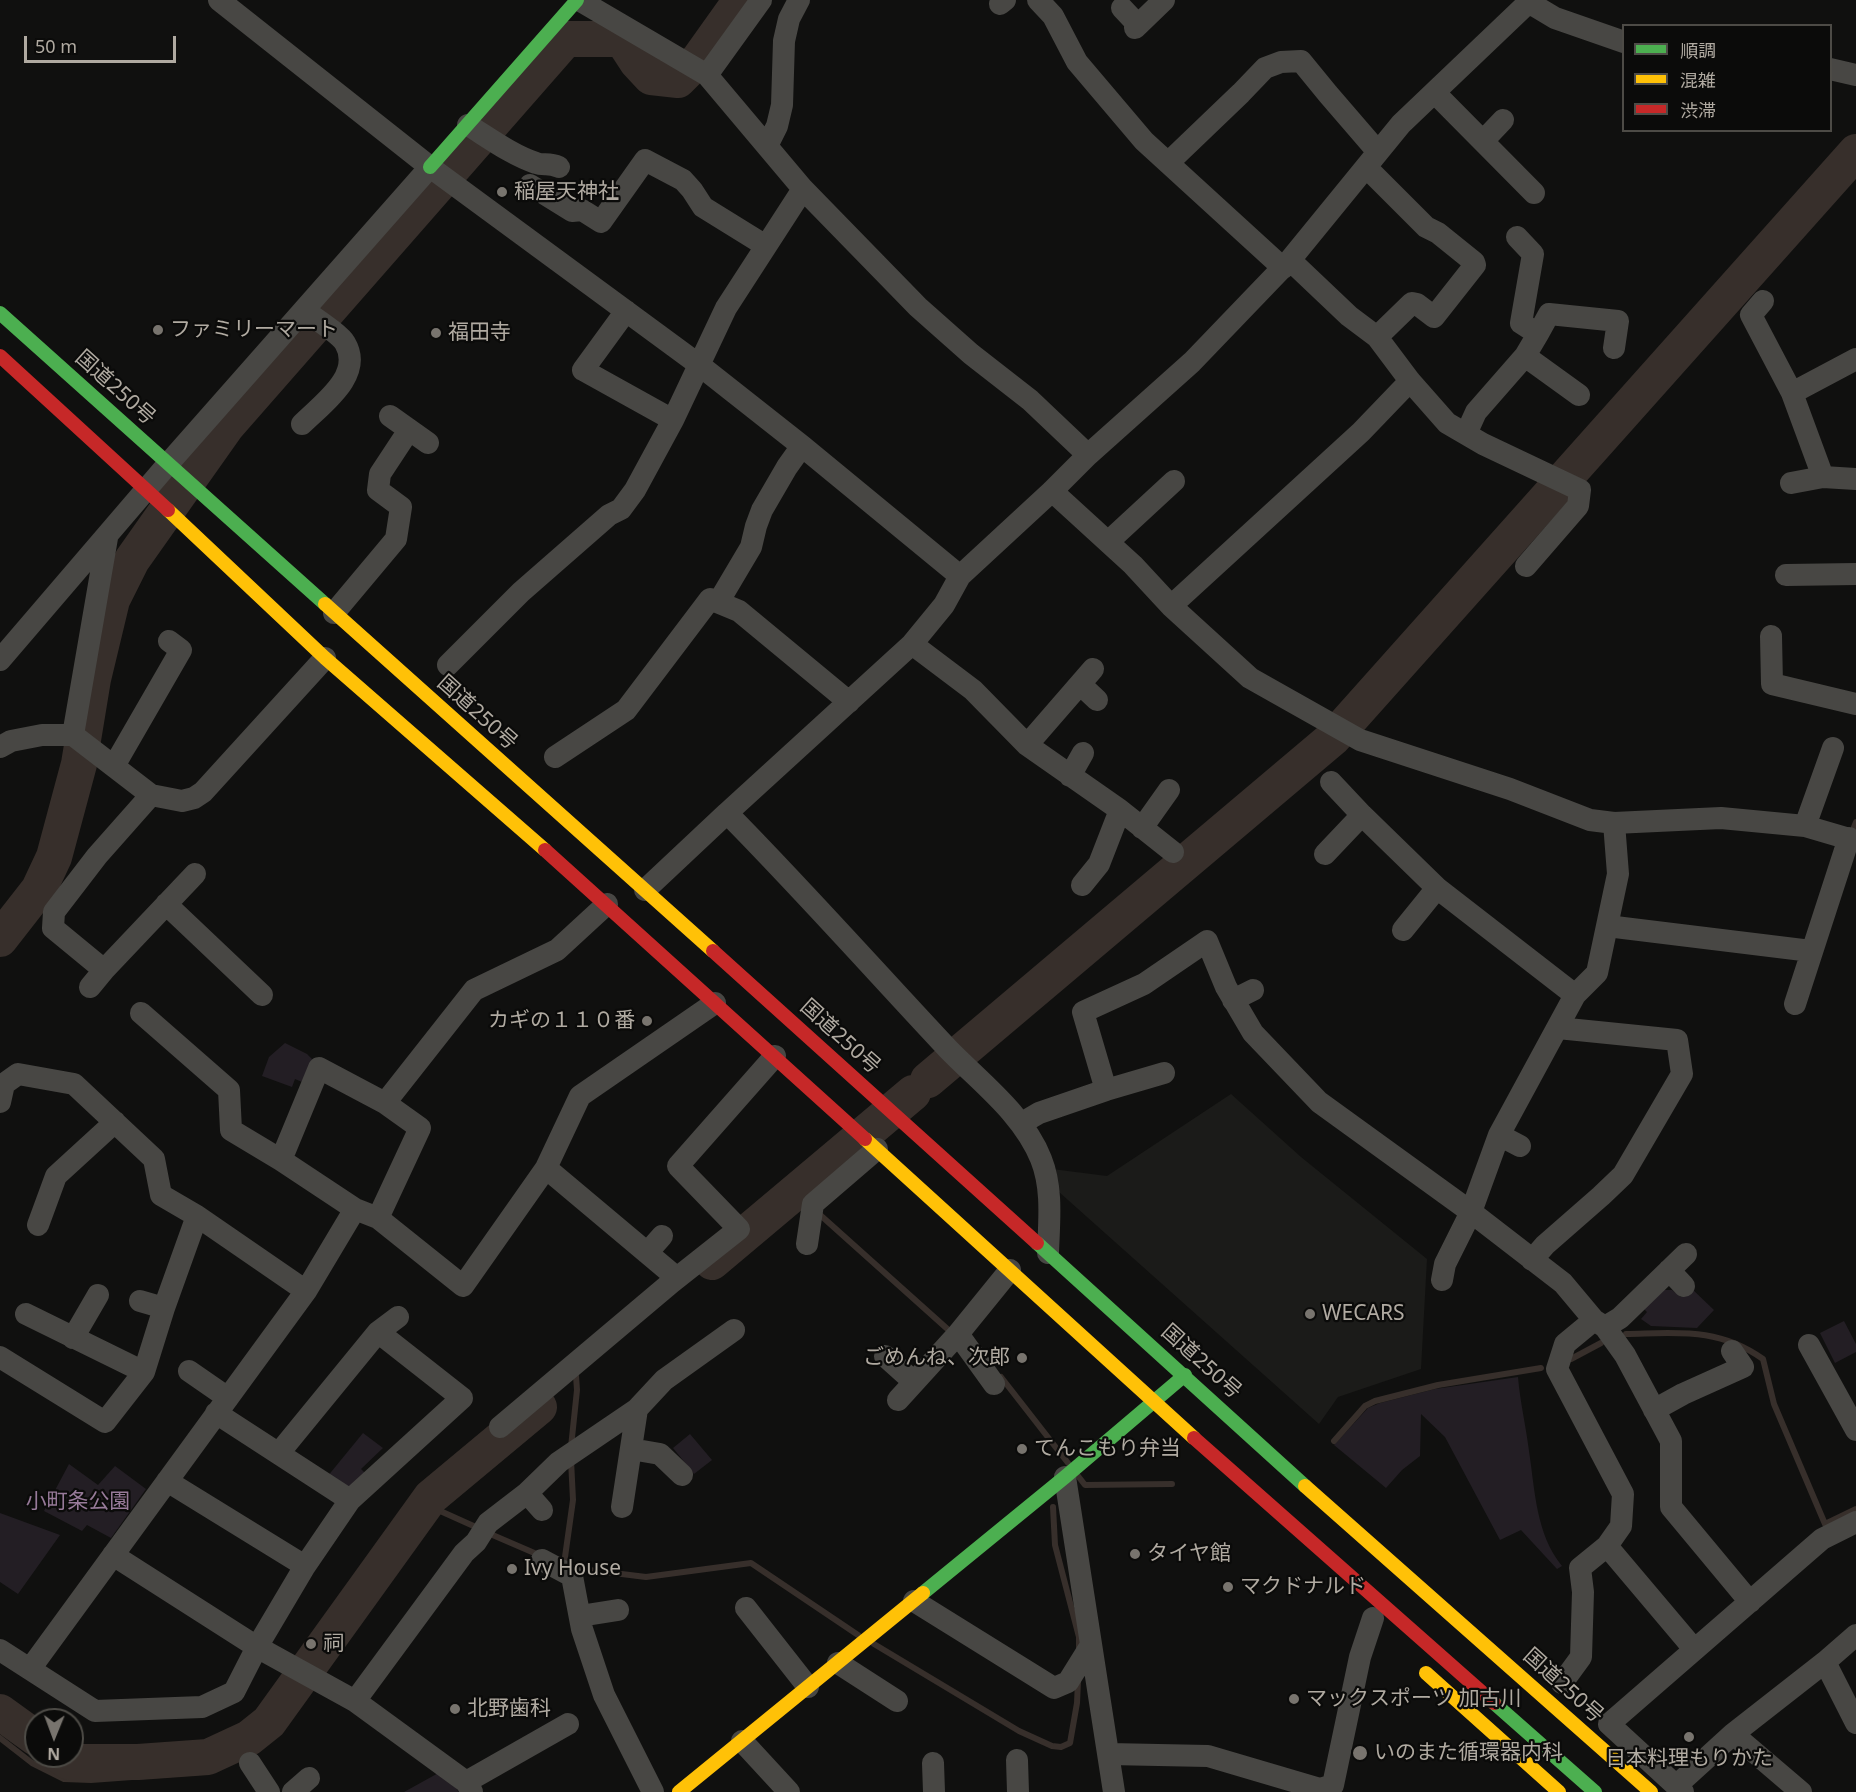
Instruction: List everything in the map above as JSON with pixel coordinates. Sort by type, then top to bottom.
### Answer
[{"type":"main road","points":[[430,167],[578,0]]},
{"type":"main road","name":"国道250号","points":[[0,314],[1185,1375],[1317,1497],[1651,1792]]},
{"type":"main road","points":[[0,356],[147,490],[325,658],[607,904],[1154,1402],[1595,1792]]},
{"type":"main road","points":[[679,1792],[1065,1477],[1185,1375]]},
{"type":"main road","points":[[1317,1497],[1402,1554]]},
{"type":"main road","points":[[1305,1537],[1370,1615]]},
{"type":"main road","points":[[1417,1665],[1559,1792]]},
{"type":"street","points":[[219,0],[430,167],[698,364],[960,576]]},
{"type":"street","points":[[578,0],[707,75],[803,189],[918,307],[971,354],[1030,399],[1088,455]]},
{"type":"street","points":[[707,75],[761,0]]},
{"type":"street","points":[[767,146],[777,126],[782,105],[784,41],[789,19],[799,0]]},
{"type":"street","points":[[1038,0],[1053,16],[1077,62],[1144,141],[1287,264],[1377,337],[1410,381],[1447,423],[1483,444],[1580,490],[1578,506],[1526,566]]},
{"type":"street","points":[[1122,8],[1137,26],[1164,0]]},
{"type":"street","points":[[645,890],[912,644],[944,605],[960,576],[1052,492],[1088,455],[1192,362],[1287,264],[1401,124],[1531,2],[1555,18],[1622,42]]},
{"type":"street","points":[[1168,163],[1265,68],[1281,62],[1301,61],[1328,94],[1372,159],[1426,227],[1438,233],[1475,265],[1434,317],[1417,304],[1412,303],[1377,337]]},
{"type":"street","points":[[1832,69],[1856,75]]},
{"type":"street","points":[[1435,93],[1485,140],[1534,192]]},
{"type":"street","points":[[1485,140],[1503,120]]},
{"type":"street","points":[[468,125],[489,139],[538,164],[549,162],[559,167]]},
{"type":"street","points":[[530,185],[572,211],[582,210],[601,222],[645,160],[683,180],[703,207],[766,246]]},
{"type":"street","points":[[0,660],[168,464],[314,318],[430,167]]},
{"type":"street","points":[[448,665],[521,592],[609,515],[621,508],[635,490],[695,376],[698,364],[726,308],[803,189]]},
{"type":"street","points":[[1517,237],[1533,254],[1521,323],[1538,334]]},
{"type":"street","points":[[1763,301],[1751,315],[1792,393],[1823,477]]},
{"type":"street","points":[[626,311],[583,370],[673,420]]},
{"type":"street","points":[[1466,434],[1476,412],[1525,356],[1549,314],[1618,321],[1614,348]]},
{"type":"street","points":[[302,424],[340,386],[349,368],[349,356],[345,342],[314,318]]},
{"type":"street","points":[[1525,356],[1579,395]]},
{"type":"street","points":[[1792,393],[1856,359]]},
{"type":"street","points":[[1171,606],[1360,432],[1410,381]]},
{"type":"street","points":[[390,416],[428,442]]},
{"type":"street","points":[[334,613],[396,539],[401,507],[378,490],[380,474],[409,430]]},
{"type":"street","points":[[719,601],[751,547],[762,510],[802,446]]},
{"type":"street","points":[[1791,483],[1823,477],[1856,479]]},
{"type":"street","points":[[1108,542],[1174,481]]},
{"type":"street","points":[[1052,492],[1133,565],[1171,606],[1250,678],[1360,740],[1510,789],[1590,820],[1614,824],[1721,818],[1805,826],[1852,840],[1811,951],[1795,1004]]},
{"type":"street","points":[[79,740],[107,537]]},
{"type":"street","points":[[1786,575],[1856,574]]},
{"type":"street","points":[[555,756],[626,710],[711,599],[739,611],[849,702]]},
{"type":"street","points":[[1772,636],[1770,694],[1855,703]]},
{"type":"street","points":[[114,766],[154,677],[181,650],[168,641]]},
{"type":"street","points":[[912,644],[973,690],[1027,745],[1120,810],[1173,852]]},
{"type":"street","points":[[0,747],[11,741],[32,737],[79,740],[151,795],[182,801],[194,798],[203,792],[325,658]]},
{"type":"street","points":[[1027,745],[1086,676],[1097,700]]},
{"type":"street","points":[[1805,826],[1833,748]]},
{"type":"street","points":[[1070,776],[1083,753]]},
{"type":"street","points":[[1331,782],[1437,888],[1575,995]]},
{"type":"street","points":[[1142,828],[1169,790]]},
{"type":"street","points":[[151,795],[97,856],[54,912],[54,928],[97,979],[195,874]]},
{"type":"street","points":[[1082,885],[1099,864],[1120,810]]},
{"type":"street","points":[[727,813],[872,965],[948,1049],[1022,1123],[1041,1159],[1049,1192],[1048,1253]]},
{"type":"street","points":[[1325,854],[1362,815]]},
{"type":"street","points":[[1442,1280],[1445,1264],[1471,1212],[1499,1135],[1575,995],[1597,973],[1618,874],[1614,824]]},
{"type":"street","points":[[1403,930],[1437,888]]},
{"type":"street","points":[[166,904],[262,995]]},
{"type":"street","points":[[385,1103],[474,990],[557,950],[607,904]]},
{"type":"street","points":[[1607,926],[1811,951]]},
{"type":"street","points":[[1106,1090],[1083,1012],[1144,984],[1213,938],[1243,995],[1253,1033],[1298,1067],[1319,1102],[1471,1212],[1563,1283],[1625,1355],[1671,1441],[1671,1507],[1750,1602]]},
{"type":"street","points":[[141,1013],[229,1089],[231,1130],[355,1209],[378,1218],[464,1286],[546,1168],[580,1096],[715,1003]]},
{"type":"street","points":[[1532,1260],[1545,1245],[1623,1175],[1682,1074],[1677,1040],[1558,1028]]},
{"type":"street","points":[[500,1427],[677,1278],[739,1229],[678,1166],[775,1056]]},
{"type":"street","points":[[281,1160],[319,1068],[385,1103],[420,1128],[378,1218]]},
{"type":"street","points":[[1022,1123],[1039,1113],[1164,1072]]},
{"type":"street","points":[[0,1102],[3,1084],[18,1074],[74,1084],[154,1159],[161,1195],[196,1216],[306,1291]]},
{"type":"street","points":[[38,1225],[56,1176],[115,1122]]},
{"type":"street","points":[[1499,1135],[1520,1146]]},
{"type":"street","points":[[807,1244],[813,1204],[875,1147]]},
{"type":"street","points":[[546,1168],[677,1278]]},
{"type":"street","points":[[30,1670],[306,1291],[355,1209]]},
{"type":"street","points":[[0,1357],[105,1422],[144,1372],[196,1216]]},
{"type":"street","points":[[647,1253],[662,1236]]},
{"type":"street","points":[[1562,1683],[1581,1657],[1583,1592],[1580,1568],[1607,1546],[1621,1526],[1623,1494],[1557,1369],[1565,1344],[1599,1324],[1620,1318],[1676,1278],[1686,1254]]},
{"type":"street","points":[[898,1400],[958,1334],[1010,1270]]},
{"type":"street","points":[[73,1338],[98,1295]]},
{"type":"street","points":[[140,1301],[164,1308]]},
{"type":"street","points":[[26,1314],[144,1372]]},
{"type":"street","points":[[279,1453],[378,1332],[398,1317]]},
{"type":"street","points":[[355,1701],[482,1532],[559,1462],[637,1409],[663,1380],[734,1330]]},
{"type":"street","points":[[0,1650],[95,1711],[202,1707],[234,1692],[257,1647],[305,1566],[350,1500],[462,1398],[378,1332]]},
{"type":"street","points":[[958,1334],[993,1384]]},
{"type":"street","points":[[1809,1345],[1815,1371],[1856,1430]]},
{"type":"street","points":[[1654,1410],[1743,1367],[1732,1351]]},
{"type":"street","points":[[885,1356],[914,1382]]},
{"type":"street","points":[[189,1371],[222,1406],[279,1453],[350,1500]]},
{"type":"street","points":[[622,1507],[637,1409]]},
{"type":"street","points":[[631,1449],[660,1454],[682,1475]]},
{"type":"street","points":[[1065,1477],[1084,1656],[1109,1754],[1114,1792]]},
{"type":"street","points":[[167,1481],[305,1566]]},
{"type":"street","points":[[527,1493],[542,1510]]},
{"type":"street","points":[[1856,1522],[1822,1539],[1694,1649],[1605,1721],[1680,1789],[1733,1734],[1856,1635]]},
{"type":"street","points":[[1607,1546],[1694,1649]]},
{"type":"street","points":[[113,1555],[257,1647],[355,1701],[469,1787],[568,1724]]},
{"type":"street","points":[[542,1560],[567,1573],[604,1695],[653,1792]]},
{"type":"street","points":[[914,1601],[1053,1688],[1068,1682],[1084,1656]]},
{"type":"street","points":[[746,1608],[808,1687]]},
{"type":"street","points":[[580,1616],[618,1610]]},
{"type":"street","points":[[1109,1754],[1208,1756],[1320,1789],[1333,1785],[1370,1615]]},
{"type":"street","points":[[1825,1662],[1856,1723]]},
{"type":"street","points":[[838,1663],[897,1701]]},
{"type":"street","points":[[1733,1734],[1801,1792]]},
{"type":"street","points":[[742,1742],[789,1792]]},
{"type":"street","points":[[1017,1760],[1018,1792]]},
{"type":"street","points":[[250,1762],[269,1792]]},
{"type":"street","points":[[933,1763],[934,1792]]},
{"type":"shaded area","name":"WECARS","points":[[1231,1094],[1301,1157],[1427,1259],[1421,1369],[1338,1397],[1319,1424],[1059,1192],[1052,1169],[1107,1176]]},
{"type":"green space","points":[[285,1043],[312,1059],[302,1082],[295,1079],[292,1087],[262,1076],[269,1057]]},
{"type":"green space","points":[[1691,1288],[1714,1310],[1697,1328],[1651,1326],[1641,1319],[1647,1312],[1644,1309],[1664,1290],[1672,1290],[1681,1297]]},
{"type":"green space","points":[[1844,1321],[1856,1344],[1856,1352],[1835,1363],[1820,1333]]},
{"type":"green space","points":[[1518,1377],[1538,1512],[1553,1554],[1562,1566],[1557,1569],[1521,1530],[1500,1540],[1445,1437],[1421,1414],[1420,1456],[1402,1470],[1386,1488],[1334,1445],[1368,1408],[1380,1403],[1435,1389]]},
{"type":"green space","points":[[363,1433],[383,1448],[361,1469],[365,1473],[351,1486],[339,1486],[327,1477]]},
{"type":"green space","points":[[690,1434],[712,1460],[694,1474],[673,1448]]},
{"type":"green space","name":"小町条公園","points":[[69,1464],[98,1485],[115,1466],[146,1489],[111,1538],[87,1525],[82,1531],[44,1511]]},
{"type":"green space","points":[[0,1513],[60,1535],[18,1594],[0,1582]]},
{"type":"green space","points":[[442,1771],[459,1792],[404,1792]]},
{"type":"waterway","points":[[0,939],[39,889],[54,857],[79,764],[93,679],[112,600],[132,560],[226,427],[566,39],[622,39],[637,62],[651,77],[678,80],[699,59],[741,0]]},
{"type":"waterway","points":[[928,1080],[1333,738],[1856,152]]},
{"type":"waterway","points":[[1854,827],[1856,822]]},
{"type":"waterway","points":[[712,1262],[913,1093]]},
{"type":"waterway","points":[[795,1192],[808,1204]]},
{"type":"waterway","points":[[818,1213],[953,1334]]},
{"type":"waterway","points":[[1626,1334],[1680,1333],[1714,1337],[1730,1341],[1763,1359],[1774,1404],[1825,1524],[1856,1509]]},
{"type":"waterway","points":[[1571,1359],[1601,1343]]},
{"type":"waterway","points":[[1334,1441],[1365,1406],[1375,1401],[1438,1385],[1541,1368]]},
{"type":"waterway","points":[[571,1447],[577,1390],[576,1376]]},
{"type":"waterway","points":[[1001,1377],[1068,1463]]},
{"type":"waterway","points":[[84,1762],[138,1762],[208,1757],[249,1738],[269,1722],[431,1497],[539,1407]]},
{"type":"waterway","points":[[567,1566],[565,1557],[573,1500],[571,1460]]},
{"type":"waterway","points":[[1078,1476],[1085,1485],[1172,1484]]},
{"type":"waterway","points":[[1053,1507],[1055,1545],[1079,1637],[1079,1650]]},
{"type":"waterway","points":[[0,1738],[32,1763],[64,1779],[91,1780],[200,1772],[224,1765],[252,1752],[283,1724],[350,1621],[404,1544],[438,1510],[478,1528]]},
{"type":"waterway","points":[[488,1533],[539,1555]]},
{"type":"waterway","points":[[573,1568],[646,1577],[751,1563],[858,1635]]},
{"type":"waterway","points":[[874,1644],[1019,1731],[1052,1746],[1061,1747],[1070,1743],[1077,1703],[1078,1681]]},
{"type":"waterway","points":[[0,1712],[24,1729]]},
{"type":"traffic: fast","points":[[430,167],[577,0]]},
{"type":"traffic: fast","points":[[0,313],[325,604]]},
{"type":"traffic: fast","points":[[1037,1243],[1305,1486]]},
{"type":"traffic: fast","points":[[923,1593],[1185,1375]]},
{"type":"traffic: fast","points":[[1494,1703],[1595,1792]]},
{"type":"traffic: slow","points":[[168,510],[325,658],[545,850]]},
{"type":"traffic: slow","points":[[325,604],[713,951]]},
{"type":"traffic: slow","points":[[865,1139],[1194,1438]]},
{"type":"traffic: slow","points":[[1305,1486],[1651,1792]]},
{"type":"traffic: slow","points":[[679,1792],[923,1593]]},
{"type":"traffic: slow","points":[[1426,1673],[1559,1792]]},
{"type":"traffic: jam","points":[[0,356],[168,510]]},
{"type":"traffic: jam","points":[[545,850],[865,1139]]},
{"type":"traffic: jam","points":[[713,951],[1037,1243]]},
{"type":"traffic: jam","points":[[1194,1438],[1494,1703]]},
{"type":"place","name":"稲屋天神社","points":[[502,192]]},
{"type":"place","name":"ファミリーマート","points":[[158,330]]},
{"type":"place","name":"福田寺","points":[[436,333]]},
{"type":"place","name":"カギの１１０番","points":[[647,1021]]},
{"type":"place","name":"WECARS","points":[[1310,1314]]},
{"type":"place","name":"ごめんね、次郎","points":[[1022,1358]]},
{"type":"place","name":"てんこもり弁当","points":[[1022,1449]]},
{"type":"place","name":"タイヤ館","points":[[1135,1554]]},
{"type":"place","name":"Ivy House","points":[[512,1569]]},
{"type":"place","name":"マクドナルド","points":[[1228,1587]]},
{"type":"place","name":"祠","points":[[311,1644]]},
{"type":"place","name":"マックスポーツ 加古川","points":[[1294,1699]]},
{"type":"place","name":"北野歯科","points":[[455,1709]]},
{"type":"place","name":"日本料理もりかた","points":[[1689,1737]]},
{"type":"place","name":"いのまた循環器内科","points":[[1360,1753]]}]
